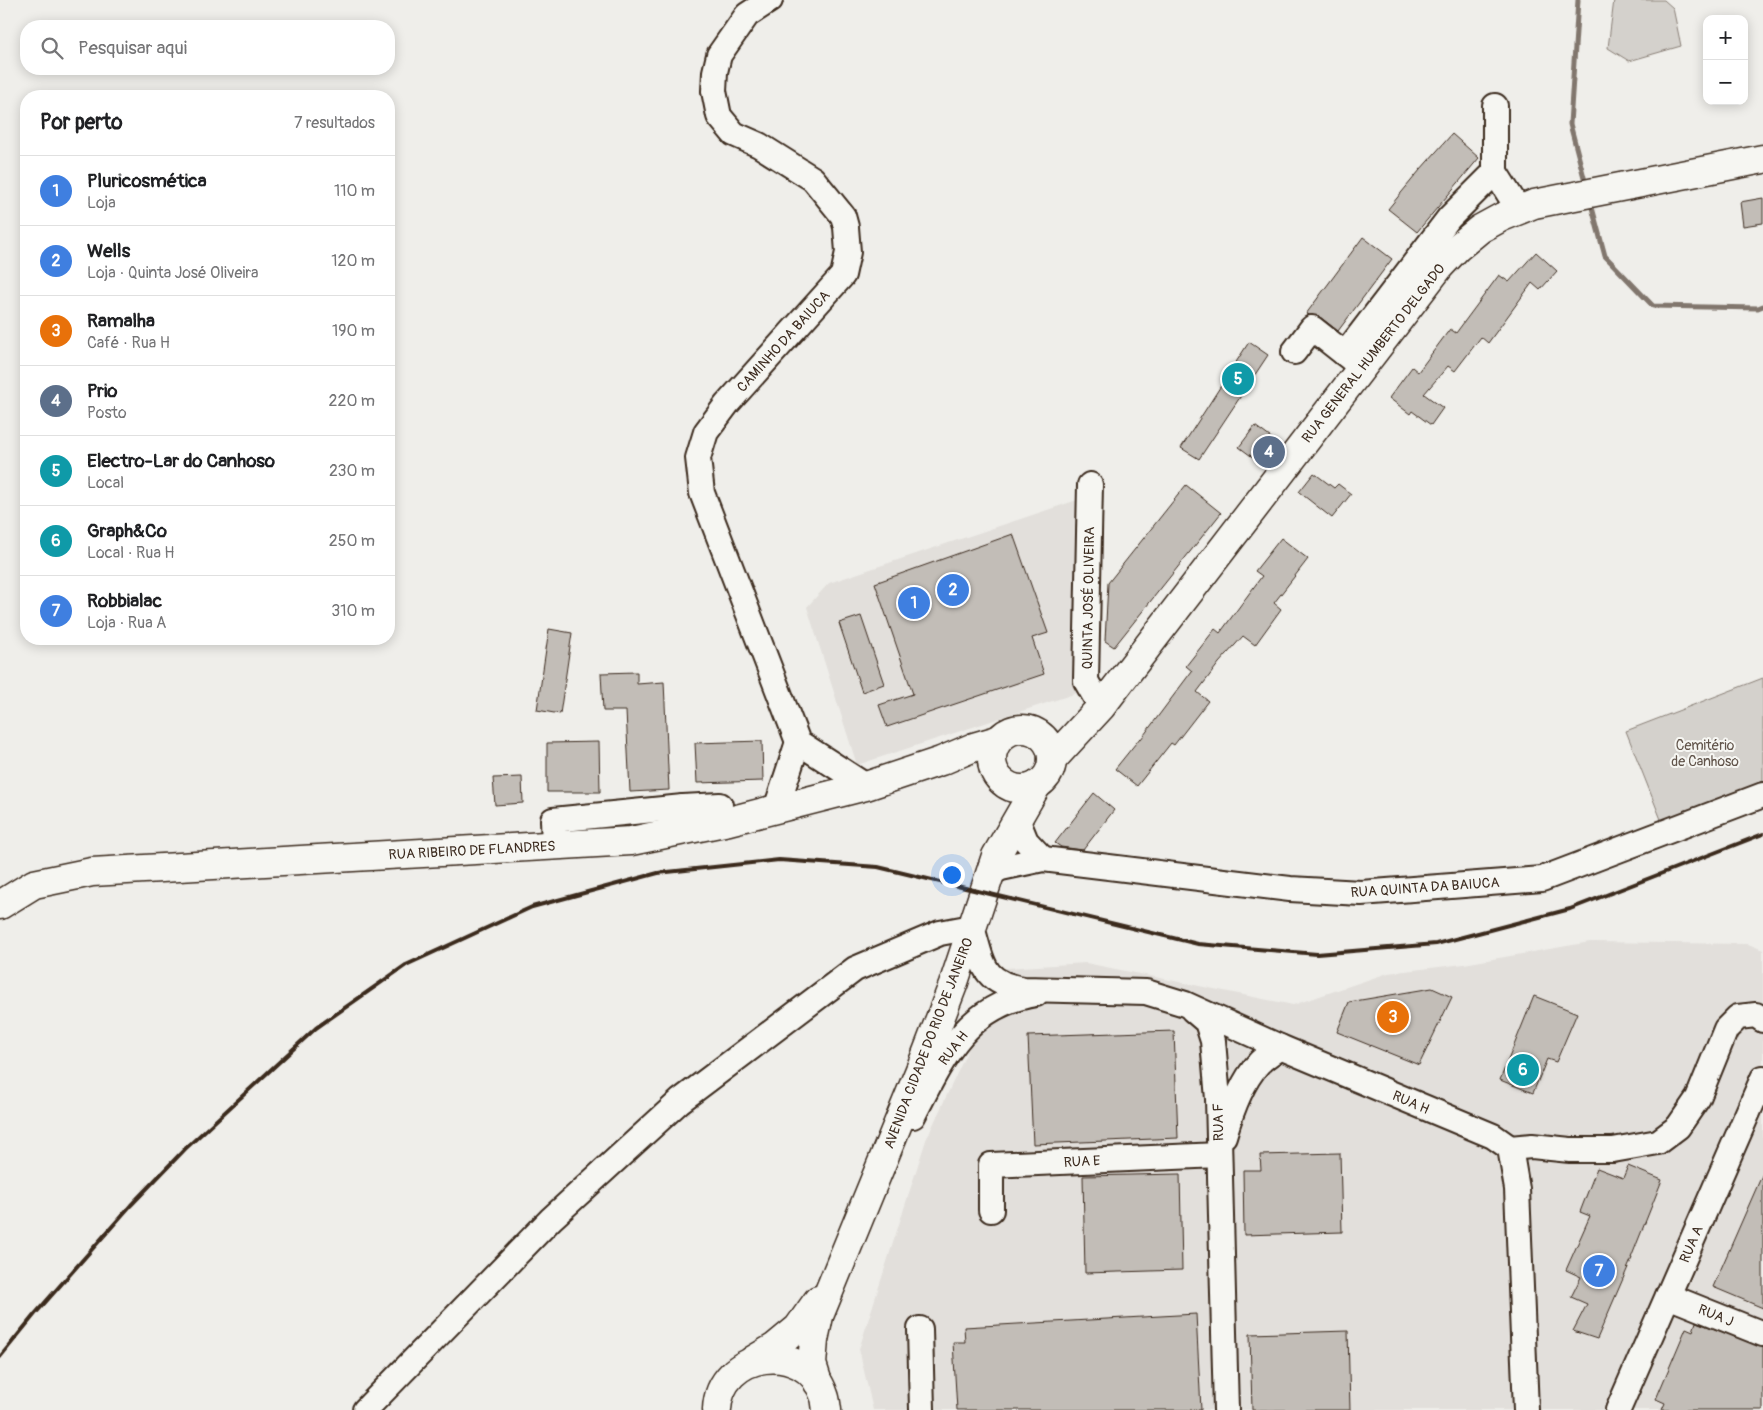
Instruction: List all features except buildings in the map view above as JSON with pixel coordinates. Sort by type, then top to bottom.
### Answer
[{"type":"main road","name":"RUA GENERAL HUMBERTO DELGADO","points":[[1052,760],[1101,707],[1353,361],[1457,248],[1480,229],[1502,217],[1534,204],[1763,159]]},
{"type":"main road","name":"RUA RIBEIRO DE FLANDRES","points":[[0,905],[34,884],[92,872],[631,841],[685,819],[776,809],[866,786],[998,740],[1012,730],[1020,728],[1037,732],[1068,723],[1101,707]]},
{"type":"main road","points":[[994,770],[1002,782],[1010,787],[1019,789],[1028,789],[1037,785],[1045,778],[1050,770],[1052,760],[1048,744],[1037,732]]},
{"type":"main road","points":[[998,740],[993,748],[991,757],[1003,792],[1007,812],[1001,846]]},
{"type":"main road","name":"RUA RIBEIRO DE FLANDRES","points":[[941,761],[994,770]]},
{"type":"main road","points":[[1001,846],[1037,785]]},
{"type":"main road","name":"AVENIDA CIDADE DO RIO DE JANEIRO","points":[[826,1399],[812,1364],[819,1316],[924,1060],[953,985],[989,874],[1001,846]]},
{"type":"main road","name":"AVENIDA CIDADE DO RIO DE JANEIRO","points":[[717,1410],[717,1401],[724,1384],[736,1370],[775,1347],[798,1328],[819,1298],[851,1239]]},
{"type":"main road","points":[[752,1361],[771,1357],[789,1360],[806,1369],[826,1399]]},
{"type":"street","name":"CAMINHO DA BAIUCA","points":[[770,0],[747,16],[719,55],[715,72],[714,91],[719,116],[734,134],[759,145],[812,179],[843,216],[848,252],[843,274],[727,404],[706,432],[698,458],[702,493],[798,742]]},
{"type":"street","points":[[1495,106],[1496,172],[1520,210]]},
{"type":"street","points":[[1294,352],[1312,328],[1353,361],[1444,224],[1496,172]]},
{"type":"street","name":"QUINTA JOSÉ OLIVEIRA","points":[[1090,485],[1086,681],[1101,707]]},
{"type":"street","points":[[776,809],[798,742],[866,786]]},
{"type":"street","name":"RUA QUINTA DA BAIUCA","points":[[989,874],[1001,868],[1043,859],[1290,889],[1361,893],[1542,879],[1763,795]]},
{"type":"street","points":[[685,819],[720,806]]},
{"type":"street","points":[[1017,818],[1026,841],[1043,859]]},
{"type":"street","points":[[365,1410],[551,1219],[680,1101],[855,969],[940,933],[972,927]]},
{"type":"street","name":"RUA H","points":[[972,927],[984,967],[994,980],[1006,987],[1146,992],[1185,1004],[1493,1136],[1510,1148]]},
{"type":"street","name":"RUA H","points":[[851,1239],[940,1064],[970,1025],[996,1007],[1026,996],[1060,990]]},
{"type":"street","name":"RUA F","points":[[1185,1004],[1207,1022],[1214,1041],[1219,1155]]},
{"type":"street","points":[[1526,1410],[1517,1189],[1510,1148],[1532,1146],[1570,1150],[1613,1150],[1658,1142],[1678,1127],[1698,1098],[1726,1029],[1738,1017],[1756,1015],[1763,1020]]},
{"type":"street","name":"RUA F","points":[[1219,1155],[1229,1118],[1243,1087],[1258,1064],[1280,1046]]},
{"type":"street","name":"RUA A","points":[[1618,1410],[1763,1078]]},
{"type":"street","points":[[1219,1155],[1226,1410]]},
{"type":"street","name":"RUA E","points":[[991,1210],[991,1165],[1219,1155]]},
{"type":"street","name":"RUA J","points":[[1668,1296],[1763,1334]]},
{"type":"street","points":[[920,1329],[922,1410]]},
{"type":"shaded area","points":[[1080,499],[1077,693],[857,765],[807,607],[829,583]]},
{"type":"shaded area","points":[[1590,942],[1748,944],[1763,950],[1763,1410],[873,1410],[859,1349],[926,1140],[1006,968],[1086,963],[1293,1005],[1388,973],[1464,964]]},
{"type":"green space","points":[[1614,0],[1664,0],[1673,8],[1681,46],[1629,61],[1608,48]]},
{"type":"green space","name":"Cemitério de Canhoso","points":[[1763,678],[1763,783],[1662,822],[1626,731]]},
{"type":"waterway","points":[[1578,0],[1570,124],[1586,185]]},
{"type":"waterway","points":[[1590,200],[1605,256],[1653,306],[1758,308],[1763,306]]},
{"type":"railway","points":[[0,1357],[35,1314],[131,1205],[185,1149],[316,1028],[406,965],[532,907],[658,873],[779,860],[878,867],[1198,944],[1317,954],[1436,944],[1570,909],[1763,834]]},
{"type":"place","name":"Electro-Lar do Canhoso","points":[[1238,379]]},
{"type":"place","name":"Prio","points":[[1269,452]]},
{"type":"place","name":"Wells","points":[[953,590]]},
{"type":"place","name":"Pluricosmética","points":[[914,603]]},
{"type":"place","name":"Ramalha","points":[[1393,1017]]},
{"type":"place","name":"Graph&Co","points":[[1523,1070]]},
{"type":"place","name":"Robbialac","points":[[1599,1271]]}]
